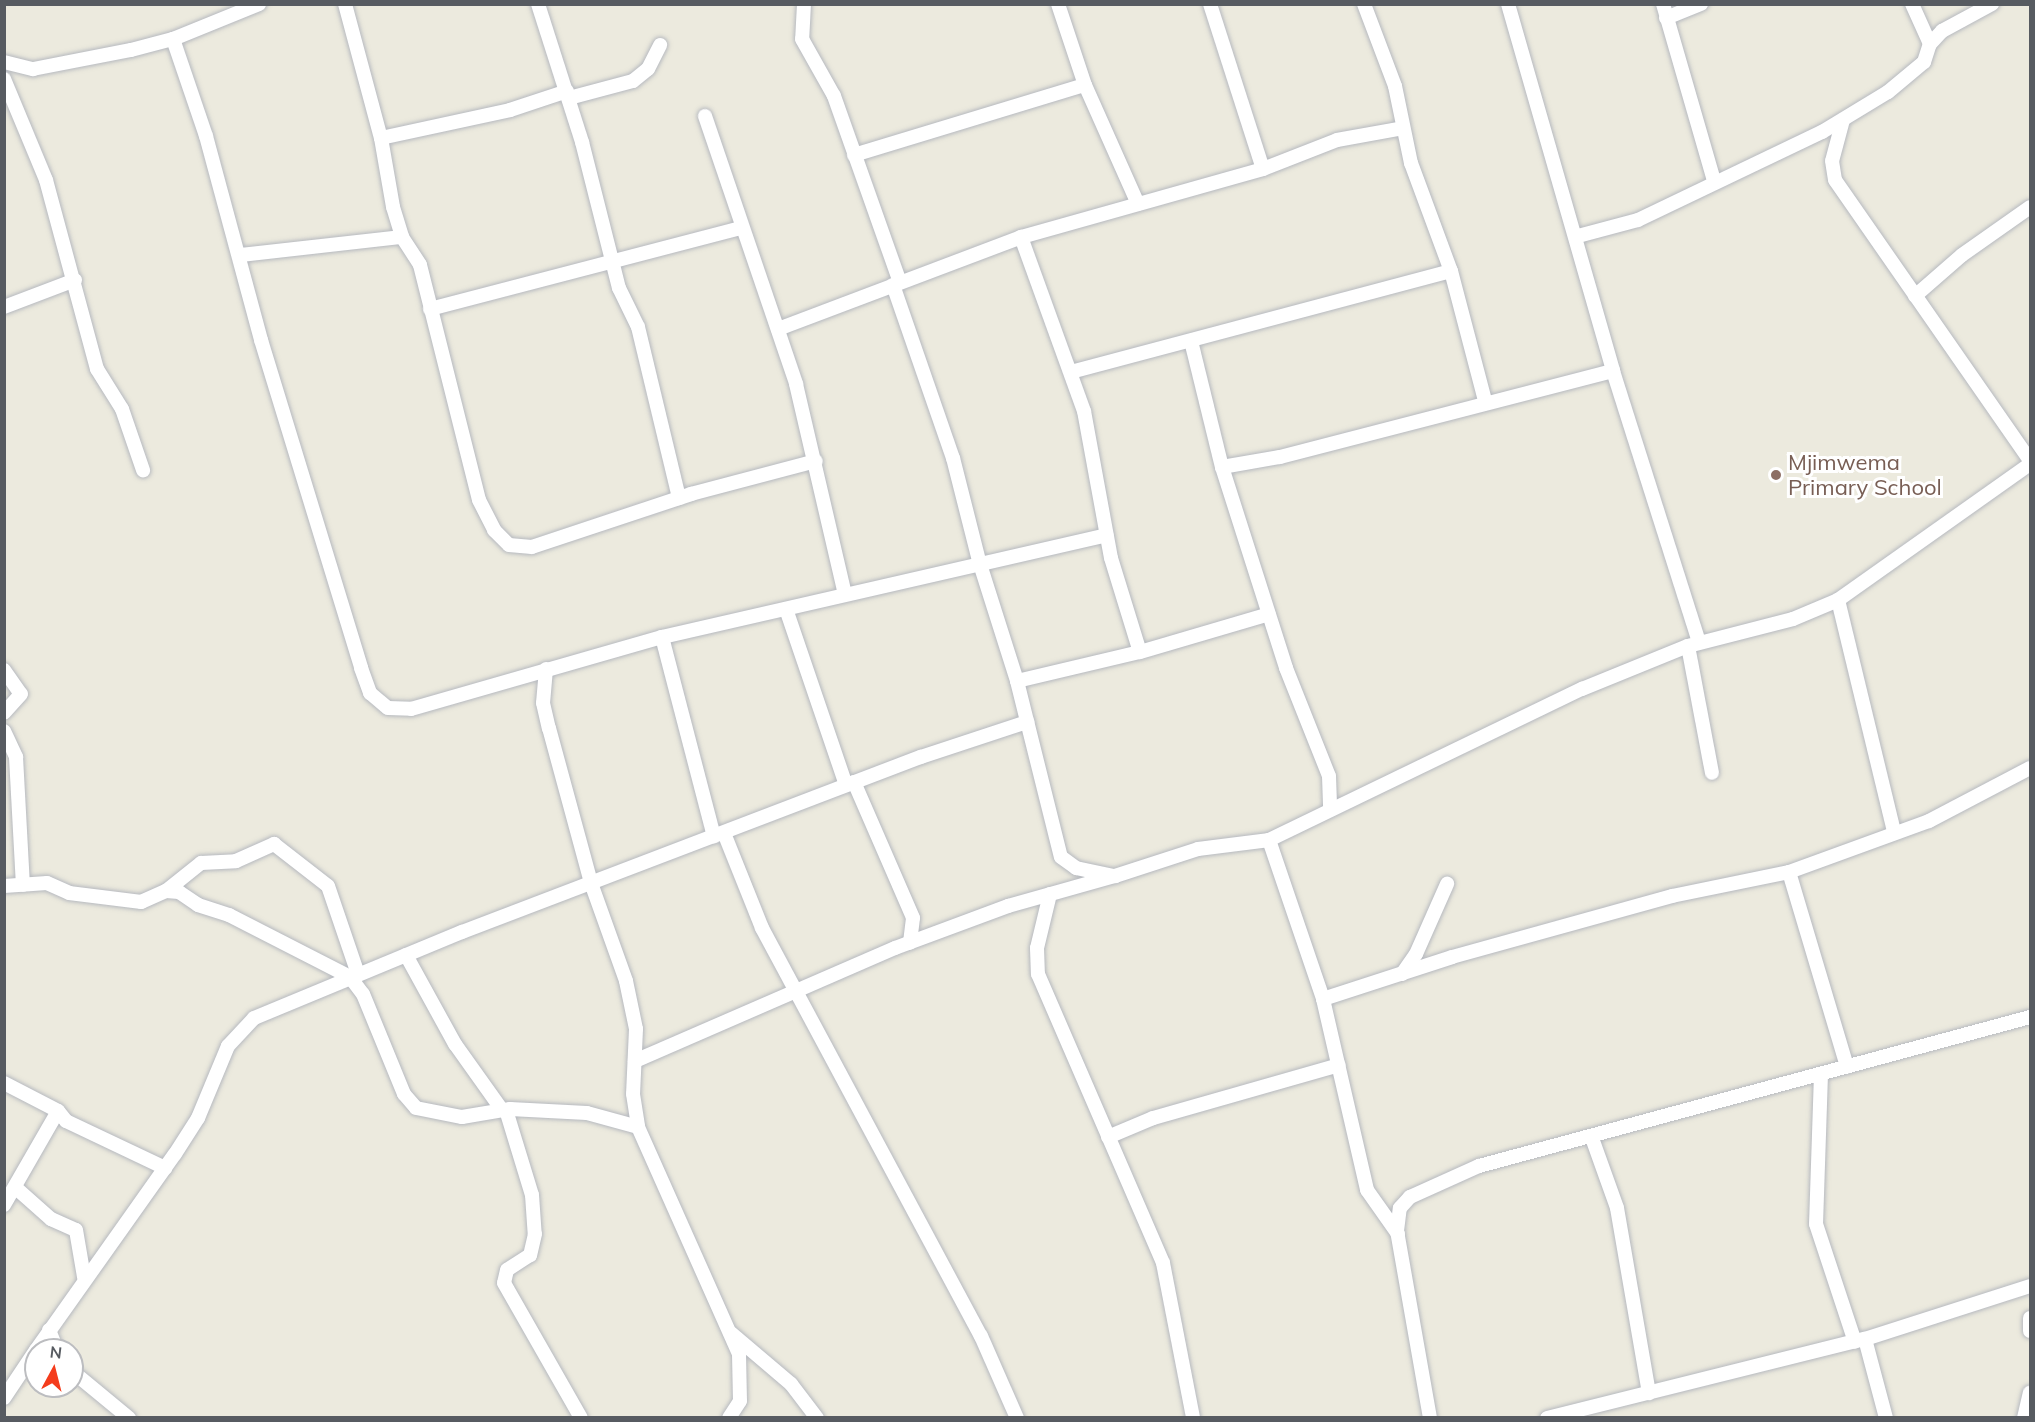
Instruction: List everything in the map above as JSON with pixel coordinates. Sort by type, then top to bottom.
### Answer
[{"type":"street","points":[[4,62],[33,69],[173,39],[259,4]]},
{"type":"street","points":[[345,4],[381,138],[402,237],[420,265],[479,500],[494,530],[509,545],[532,547],[679,498],[816,461]]},
{"type":"street","points":[[538,4],[568,94],[614,265],[638,327],[679,498]]},
{"type":"street","points":[[804,4],[802,39],[825,76],[854,155],[953,458],[979,561],[1017,681],[1061,857],[1076,868],[1114,876]]},
{"type":"street","points":[[1058,4],[1085,85],[1138,204]]},
{"type":"street","points":[[1210,4],[1263,169]]},
{"type":"street","points":[[1364,4],[1395,86],[1402,128],[1451,271],[1485,400]]},
{"type":"street","points":[[1508,4],[1578,236],[1612,371],[1693,644],[1712,773]]},
{"type":"street","points":[[1701,4],[1664,11],[1714,182]]},
{"type":"street","points":[[1912,4],[1930,44]]},
{"type":"street","points":[[1578,236],[1638,220],[1843,120],[1910,75],[1924,62],[1930,44],[1942,31],[1992,4]]},
{"type":"street","points":[[173,39],[241,255],[261,340],[370,693],[388,708],[411,710],[662,637],[979,561],[1106,535]]},
{"type":"street","points":[[381,138],[510,111],[568,94],[633,81],[648,69],[660,45]]},
{"type":"street","points":[[4,79],[46,180],[75,280],[97,369],[122,408],[143,470]]},
{"type":"street","points":[[854,155],[1085,85]]},
{"type":"street","points":[[705,116],[741,228],[778,329],[816,461],[845,594]]},
{"type":"street","points":[[635,1061],[793,990],[910,943],[1050,894],[1198,849],[1269,840],[1330,807],[1582,689],[1693,644],[1793,619],[1838,600],[2031,463],[1835,180],[1832,161],[1843,120]]},
{"type":"street","points":[[778,329],[1021,237],[1263,169],[1337,140],[1402,128]]},
{"type":"street","points":[[1915,296],[1962,255],[2031,207]]},
{"type":"street","points":[[430,309],[614,265],[741,228]]},
{"type":"street","points":[[241,255],[402,237]]},
{"type":"street","points":[[1021,237],[1071,372],[1092,448],[1106,535],[1140,652]]},
{"type":"street","points":[[1071,372],[1451,271]]},
{"type":"street","points":[[4,307],[75,280]]},
{"type":"street","points":[[1191,341],[1222,466],[1269,614],[1329,776],[1330,807]]},
{"type":"street","points":[[1222,466],[1280,457],[1485,400],[1612,371]]},
{"type":"street","points":[[1838,600],[1893,831]]},
{"type":"street","points":[[786,609],[850,784],[913,918],[910,943]]},
{"type":"street","points":[[1017,681],[1140,652],[1269,614]]},
{"type":"street","points":[[662,637],[719,834],[746,894],[793,990],[981,1336],[1017,1418]]},
{"type":"street","points":[[546,669],[543,703],[591,883],[626,981],[636,1029],[638,1127],[731,1333],[742,1378],[740,1401],[729,1418]]},
{"type":"street","points":[[4,670],[21,694],[4,713]]},
{"type":"street","points":[[44,1338],[84,1277],[165,1168],[198,1118],[228,1046],[254,1018],[406,955],[719,834],[850,784],[1028,722]]},
{"type":"street","points":[[6,739],[17,763],[23,885]]},
{"type":"street","points":[[1323,999],[1672,896],[1789,872],[1893,831],[1929,821],[2031,768]]},
{"type":"street","points":[[1269,840],[1323,999],[1367,1190],[1398,1234]]},
{"type":"street","points":[[4,886],[47,883],[69,892],[141,902],[166,891],[201,863],[236,861],[265,844],[280,845],[328,886],[354,976],[372,1012],[411,1105],[462,1117],[504,1110],[587,1113],[638,1127]]},
{"type":"street","points":[[1789,872],[1847,1067]]},
{"type":"street","points":[[1402,974],[1416,954],[1447,884]]},
{"type":"street","points":[[166,891],[179,892],[198,905],[229,915],[354,976]]},
{"type":"street","points":[[1050,894],[1037,948],[1038,974],[1163,1263],[1193,1418]]},
{"type":"street","points":[[406,955],[455,1044],[504,1110],[532,1195],[536,1234],[530,1255],[507,1270],[504,1283],[580,1418]]},
{"type":"street","points":[[1430,1418],[1398,1234],[1400,1208],[1424,1190],[1479,1166],[1592,1138],[2031,1017]]},
{"type":"street","points":[[1108,1137],[1153,1118],[1339,1065]]},
{"type":"street","points":[[1821,1074],[1816,1224],[1860,1340],[1886,1418]]},
{"type":"street","points":[[4,1083],[58,1111],[66,1121],[165,1168]]},
{"type":"street","points":[[4,1205],[16,1188],[58,1111]]},
{"type":"street","points":[[1592,1138],[1617,1208],[1649,1393]]},
{"type":"street","points":[[16,1188],[51,1219],[76,1230],[84,1277]]},
{"type":"street","points":[[1547,1418],[1860,1340],[2031,1286]]},
{"type":"street","points":[[2031,1318],[2031,1331]]},
{"type":"street","points":[[49,1330],[52,1338]]},
{"type":"street","points":[[731,1333],[791,1384],[817,1418]]},
{"type":"street","points":[[4,1398],[24,1368]]},
{"type":"street","points":[[84,1381],[129,1418]]},
{"type":"street","points":[[2024,1418],[2031,1393]]},
{"type":"place","name":"Mjimwema Primary School","points":[[1776,475]]}]
